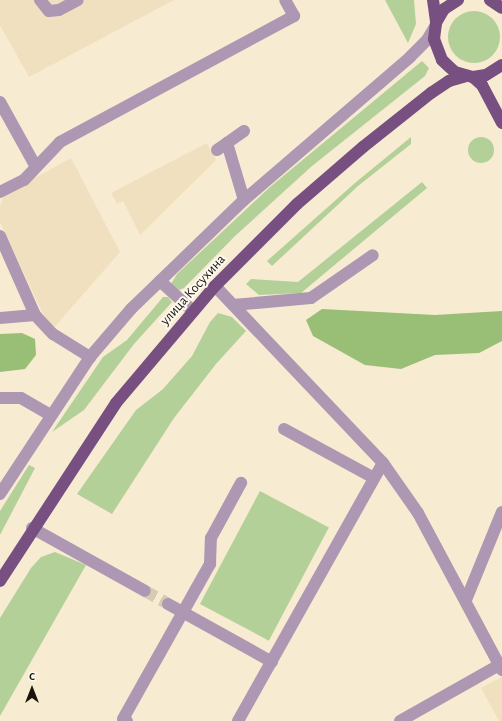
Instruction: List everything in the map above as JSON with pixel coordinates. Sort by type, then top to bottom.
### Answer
[{"type":"main road","points":[[433,0],[436,24],[434,39],[438,53],[449,68],[470,76],[482,85],[502,123]]},
{"type":"main road","points":[[436,24],[444,9],[458,0]]},
{"type":"main road","points":[[490,0],[502,8]]},
{"type":"main road","name":"улица Косухина","points":[[0,581],[32,528],[116,403],[215,286],[297,204],[363,147],[431,93],[449,81],[470,76],[486,75],[502,65]]},
{"type":"street","points":[[40,0],[49,11],[59,10],[78,0]]},
{"type":"street","points":[[0,192],[24,180],[60,142],[294,16],[285,0]]},
{"type":"street","name":"улица Косухина","points":[[0,494],[50,415],[90,357],[130,309],[160,282],[244,200],[410,57],[427,40],[436,24]]},
{"type":"street","points":[[0,102],[36,167]]},
{"type":"street","points":[[217,150],[244,131]]},
{"type":"street","points":[[227,143],[244,200]]},
{"type":"street","points":[[0,236],[35,315],[53,334],[90,357]]},
{"type":"street","points":[[233,305],[311,298],[373,255]]},
{"type":"street","points":[[160,282],[193,311]]},
{"type":"street","points":[[215,286],[383,463],[418,513],[466,600],[500,667],[400,721]]},
{"type":"street","points":[[0,318],[35,315]]},
{"type":"street","points":[[0,398],[21,398],[50,415]]},
{"type":"street","points":[[284,428],[374,478]]},
{"type":"street","points":[[238,721],[383,463]]},
{"type":"street","points":[[124,720],[210,564],[211,538],[241,483]]},
{"type":"street","points":[[466,600],[502,512]]},
{"type":"street","points":[[32,528],[145,591]]},
{"type":"street","points":[[168,604],[272,662]]},
{"type":"shaded area","points":[[0,0],[174,0],[29,77],[0,25]]},
{"type":"shaded area","points":[[207,143],[216,160],[140,235],[123,201],[117,204],[111,193]]},
{"type":"shaded area","points":[[71,158],[120,252],[51,331],[0,222],[0,207],[4,195]]},
{"type":"shaded area","points":[[502,677],[502,721],[499,721],[481,688]]},
{"type":"green space","points":[[385,0],[414,0],[416,24],[408,43]]},
{"type":"green space","points":[[474,11],[484,13],[492,19],[498,27],[500,37],[498,47],[492,55],[484,61],[474,63],[464,61],[456,55],[450,47],[448,37],[450,27],[456,19],[464,13]]},
{"type":"green space","points":[[422,61],[429,68],[425,76],[312,166],[235,236],[184,288],[179,290],[171,284],[177,274],[270,187]]},
{"type":"green space","points":[[411,137],[411,144],[358,186],[272,266],[267,261],[355,183]]},
{"type":"green space","points":[[481,137],[490,141],[494,150],[490,159],[481,163],[472,159],[468,150],[472,141]]},
{"type":"green space","points":[[422,182],[427,188],[301,293],[259,295],[246,284],[251,279],[298,282]]},
{"type":"green space","points":[[163,297],[168,297],[172,302],[134,344],[84,410],[52,432],[103,357],[127,340]]},
{"type":"green space","points":[[322,309],[435,315],[502,311],[502,341],[479,353],[435,355],[401,369],[365,365],[313,336],[306,320]]},
{"type":"green space","points":[[218,313],[232,317],[246,331],[216,364],[174,418],[112,514],[77,494],[136,410],[163,389],[192,356],[210,322]]},
{"type":"green space","points":[[22,333],[35,339],[36,355],[25,369],[0,372],[0,334]]},
{"type":"green space","points":[[29,465],[35,468],[0,535],[0,511]]},
{"type":"green space","points":[[260,491],[329,528],[269,641],[200,604]]},
{"type":"green space","points":[[55,552],[86,565],[0,716],[0,618],[31,568],[41,557]]},
{"type":"tunnel","points":[[145,591],[168,604]]}]
